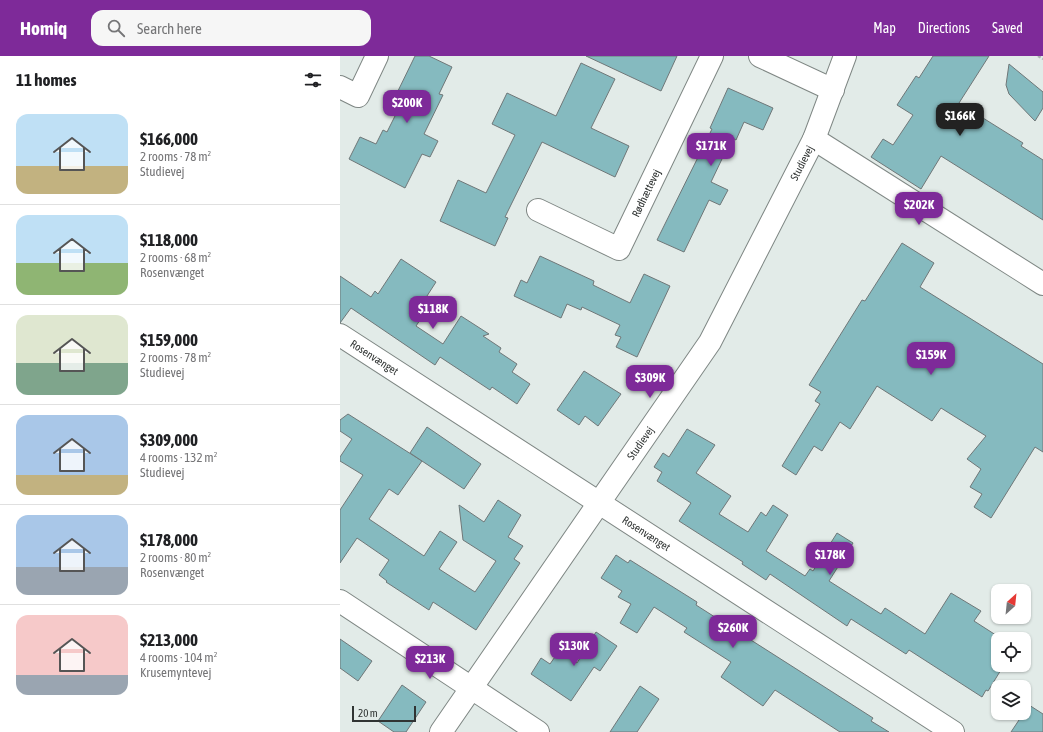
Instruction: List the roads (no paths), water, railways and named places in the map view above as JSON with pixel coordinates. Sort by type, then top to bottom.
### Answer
[{"type":"street","points":[[340,87],[358,96],[377,56]]},
{"type":"street","name":"Rødhættevej","points":[[538,210],[619,249],[712,56]]},
{"type":"street","points":[[760,56],[833,90]]},
{"type":"street","name":"Studievej","points":[[441,732],[600,504],[710,342],[814,139],[845,56]]},
{"type":"street","name":"Studievej","points":[[814,139],[1043,284]]},
{"type":"street","name":"Rosenvænget","points":[[340,335],[952,732]]},
{"type":"street","points":[[340,601],[538,732]]}]
